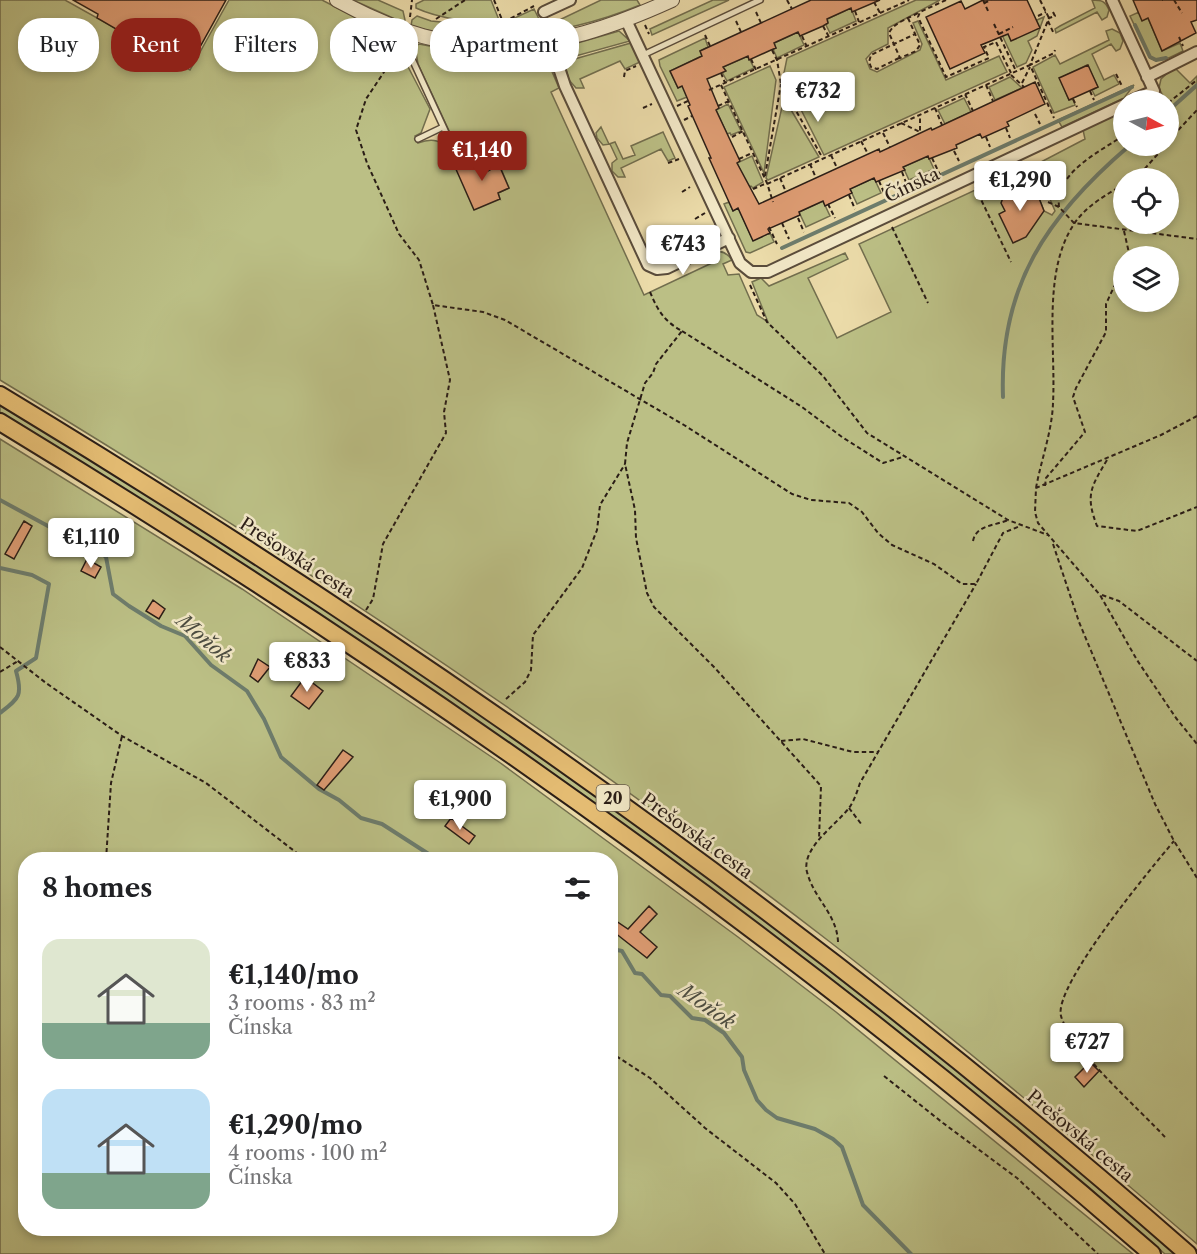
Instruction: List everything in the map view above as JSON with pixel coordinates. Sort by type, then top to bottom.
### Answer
[{"type":"highway","name":"Prešovská cesta","points":[[0,394],[309,588],[491,711],[664,835],[919,1029],[1046,1132],[1188,1254]]},
{"type":"highway","name":"20","points":[[0,422],[324,626],[591,811],[801,968],[909,1053],[1029,1149],[1152,1254]]},
{"type":"street","points":[[337,0],[375,18]]},
{"type":"street","points":[[539,8],[570,0]]},
{"type":"street","points":[[579,33],[626,20],[672,0]]},
{"type":"street","points":[[1112,0],[1154,90]]},
{"type":"street","points":[[626,20],[740,263]]},
{"type":"street","points":[[1147,77],[1196,54]]},
{"type":"street","points":[[560,72],[648,265],[657,269],[667,268],[729,238]]},
{"type":"street","name":"Čínska","points":[[740,263],[751,272],[768,272],[1113,110]]},
{"type":"lane","points":[[643,55],[759,0]]},
{"type":"lane","points":[[418,72],[460,163]]},
{"type":"lane","points":[[418,139],[443,127]]},
{"type":"lane","points":[[1127,1232],[1140,1254]]},
{"type":"path","points":[[409,18],[413,2],[420,0]]},
{"type":"path","points":[[438,18],[465,0]]},
{"type":"path","points":[[494,0],[502,18]]},
{"type":"path","points":[[514,18],[539,8],[532,0]]},
{"type":"path","points":[[787,0],[792,9]]},
{"type":"path","points":[[708,90],[909,0]]},
{"type":"path","points":[[900,58],[889,33],[890,30],[908,18],[946,0]]},
{"type":"path","points":[[989,13],[983,2],[991,0]]},
{"type":"path","points":[[1040,0],[1054,34]]},
{"type":"path","points":[[1174,0],[1182,13]]},
{"type":"path","points":[[874,2],[880,13]]},
{"type":"path","points":[[855,11],[860,22]]},
{"type":"path","points":[[756,12],[761,23]]},
{"type":"path","points":[[920,12],[918,17],[946,77],[989,58],[984,47],[996,42],[1010,74],[1023,85],[1048,20],[1054,15],[1053,12]]},
{"type":"path","points":[[1038,16],[1046,12]]},
{"type":"path","points":[[908,18],[915,34],[919,48],[877,69],[871,67],[869,62],[871,55],[915,34]]},
{"type":"path","points":[[736,21],[741,32]]},
{"type":"path","points":[[994,24],[1016,71]]},
{"type":"path","points":[[823,26],[829,37]]},
{"type":"path","points":[[999,34],[1012,27]]},
{"type":"path","points":[[705,35],[710,46]]},
{"type":"path","points":[[802,36],[807,46]]},
{"type":"path","points":[[1179,37],[1186,52],[1191,50],[1196,54]]},
{"type":"path","points":[[764,178],[781,84],[777,60],[772,50]]},
{"type":"path","points":[[753,189],[1030,65],[1054,53],[1055,50]]},
{"type":"path","points":[[751,59],[756,70]]},
{"type":"path","points":[[1030,65],[1054,118]]},
{"type":"path","points":[[366,610],[373,599],[383,544],[446,433],[444,412],[450,380],[433,305],[418,260],[399,234],[367,163],[356,130],[366,99],[384,72]]},
{"type":"path","points":[[721,73],[729,101],[767,183],[773,202]]},
{"type":"path","points":[[1116,74],[1122,86]]},
{"type":"path","points":[[1179,94],[1197,80]]},
{"type":"path","points":[[781,84],[823,159]]},
{"type":"path","points":[[986,85],[993,101]]},
{"type":"path","points":[[1090,91],[1094,100]]},
{"type":"path","points":[[965,94],[972,111]]},
{"type":"path","points":[[1074,99],[1077,107]]},
{"type":"path","points":[[676,106],[688,100]]},
{"type":"path","points":[[718,106],[729,101]]},
{"type":"path","points":[[934,108],[942,124]]},
{"type":"path","points":[[1179,129],[1197,110]]},
{"type":"path","points":[[1035,114],[1040,124]]},
{"type":"path","points":[[901,123],[920,132],[920,115]]},
{"type":"path","points":[[683,120],[692,116]]},
{"type":"path","points":[[1006,128],[1010,138]]},
{"type":"path","points":[[732,136],[743,131]]},
{"type":"path","points":[[882,132],[890,147]]},
{"type":"path","points":[[986,137],[990,147]]},
{"type":"path","points":[[861,141],[868,154]]},
{"type":"path","points":[[1060,208],[1059,193],[1063,183],[1073,171],[1113,143]]},
{"type":"path","points":[[954,151],[959,161]]},
{"type":"path","points":[[739,159],[753,153]]},
{"type":"path","points":[[831,155],[837,168]]},
{"type":"path","points":[[1145,168],[1156,156]]},
{"type":"path","points":[[932,158],[946,188]]},
{"type":"path","points":[[810,164],[816,178]]},
{"type":"path","points":[[902,172],[908,185]]},
{"type":"path","points":[[780,178],[786,192]]},
{"type":"path","points":[[879,181],[885,195]]},
{"type":"path","points":[[976,189],[1011,262]]},
{"type":"path","points":[[1113,191],[1098,200],[1074,224],[1059,259],[1054,293],[1053,406],[1036,488],[1035,512],[1038,523],[1052,541],[1100,595],[1137,660],[1176,718],[1197,744]]},
{"type":"path","points":[[849,195],[855,208]]},
{"type":"path","points":[[1048,202],[1060,208],[1074,224],[1113,229]]},
{"type":"path","points":[[828,204],[835,218]]},
{"type":"path","points":[[798,218],[804,232]]},
{"type":"path","points":[[890,222],[928,303]]},
{"type":"path","points":[[782,223],[789,239]]},
{"type":"path","points":[[770,227],[777,244]]},
{"type":"path","points":[[1151,234],[1197,239]]},
{"type":"path","points":[[740,263],[767,322],[823,376],[867,433],[1008,520],[1048,535]]},
{"type":"path","points":[[1045,486],[1046,478],[1085,432],[1073,397],[1106,332],[1106,304],[1113,289]]},
{"type":"path","points":[[650,292],[657,311],[667,323],[802,406],[842,437],[883,463],[903,457]]},
{"type":"path","points":[[433,305],[483,312],[505,320],[792,494],[811,500],[849,504],[862,512],[878,533],[892,545],[934,564],[962,584],[976,584]]},
{"type":"path","points":[[682,331],[656,364],[653,373],[645,383],[627,443],[625,464],[635,510],[636,538],[647,593],[654,608],[714,666],[822,786],[819,839]]},
{"type":"path","points":[[1036,488],[1107,459],[1197,416]]},
{"type":"path","points":[[1107,459],[1093,483],[1089,506],[1097,526],[1137,531],[1197,507]]},
{"type":"path","points":[[506,699],[525,682],[531,670],[533,635],[582,568],[597,530],[600,505],[625,464]]},
{"type":"path","points":[[973,541],[975,533],[982,527],[993,526],[1008,520]]},
{"type":"path","points":[[838,942],[837,926],[815,891],[807,870],[808,858],[819,839],[849,808],[878,752],[1003,534],[1020,526]]},
{"type":"path","points":[[1052,541],[1079,622],[1155,804],[1197,878]]},
{"type":"path","points":[[1100,595],[1119,601],[1197,662]]},
{"type":"path","points":[[0,647],[122,735],[206,783],[296,852]]},
{"type":"path","points":[[0,672],[18,661]]},
{"type":"path","points":[[107,852],[111,783],[122,735]]},
{"type":"path","points":[[781,741],[803,739],[853,752],[878,752]]},
{"type":"path","points":[[849,808],[862,825]]},
{"type":"path","points":[[1166,1137],[1075,1044],[1061,1015],[1063,999],[1096,941],[1132,889],[1174,841]]},
{"type":"path","points":[[618,1057],[650,1078],[705,1128],[776,1183],[795,1204],[825,1254]]},
{"type":"path","points":[[884,1076],[943,1124],[1017,1178],[1098,1254]]},
{"type":"green space","points":[[0,0],[65,0],[97,18],[18,18],[18,72],[99,72],[99,19],[111,26],[111,72],[201,72],[201,50],[213,29],[213,72],[318,72],[318,18],[219,18],[229,0],[322,0],[357,18],[330,18],[330,72],[411,72],[430,109],[421,133],[415,136],[418,143],[428,140],[441,143],[461,173],[500,199],[498,193],[509,188],[500,166],[488,171],[482,156],[464,163],[418,64],[418,45],[430,46],[430,72],[552,72],[559,88],[551,92],[644,295],[714,262],[712,254],[721,252],[732,260],[723,264],[728,275],[739,274],[757,315],[768,322],[752,282],[761,278],[769,286],[845,253],[848,259],[808,278],[837,338],[891,312],[859,244],[1014,172],[1023,193],[1037,193],[1044,211],[1052,215],[1055,211],[1038,171],[1039,163],[1085,139],[1083,130],[1113,116],[1113,156],[1179,156],[1179,90],[1160,90],[1161,79],[1174,67],[1190,83],[1197,76],[1197,1244],[1107,1167],[877,979],[730,866],[629,792],[423,649],[107,445],[0,380]]},
{"type":"green space","points":[[353,0],[378,0],[403,11],[405,18],[393,18]]},
{"type":"green space","points":[[424,0],[491,0],[498,18],[448,18],[416,8],[416,4]]},
{"type":"green space","points":[[601,0],[637,0],[640,5],[579,25],[579,18],[564,18]]},
{"type":"green space","points":[[713,0],[729,0],[652,35],[650,29]]},
{"type":"green space","points":[[916,0],[940,0],[888,28],[888,44],[872,52],[866,59],[870,69],[877,72],[920,50],[922,44],[913,23],[918,21],[946,80],[999,56],[1007,72],[824,155],[786,80],[784,73],[787,58]]},
{"type":"green space","points":[[1092,0],[1101,1],[1106,5],[1109,10],[1107,17],[1102,20],[1097,12],[1056,33],[1055,29],[1095,8]]},
{"type":"green space","points":[[851,8],[856,21],[830,33],[826,25],[827,19]]},
{"type":"green space","points":[[534,9],[538,18],[514,18]]},
{"type":"green space","points":[[1139,12],[1142,20],[1148,18],[1162,51],[1180,43],[1183,51],[1162,60],[1150,58],[1130,16]]},
{"type":"green space","points":[[417,16],[430,21],[430,31],[418,28],[418,18],[414,18]]},
{"type":"green space","points":[[1044,17],[1037,36],[1028,41],[1032,50],[1026,63],[1017,67],[1002,35]]},
{"type":"green space","points":[[1112,29],[1120,33],[1123,41],[1120,49],[1116,51],[1111,44],[1092,54],[1104,80],[1114,75],[1119,84],[1095,96],[1092,90],[1098,87],[1087,65],[1060,78],[1069,100],[1073,99],[1075,105],[1054,113],[1033,67],[1055,55],[1060,64],[1109,40],[1106,31]]},
{"type":"green space","points":[[619,31],[630,41],[579,55],[579,43]]},
{"type":"green space","points":[[798,32],[804,45],[777,58],[773,49],[776,48],[774,43]]},
{"type":"green space","points":[[705,38],[708,47],[700,51],[702,56],[670,71],[678,88],[683,85],[687,97],[677,101],[659,60]]},
{"type":"green space","points":[[631,43],[640,62],[625,69],[620,61],[580,79],[584,88],[576,88],[569,80],[567,72],[579,72],[579,58]]},
{"type":"green space","points":[[748,56],[754,68],[727,81],[722,72],[725,71],[723,67]]},
{"type":"green space","points":[[770,66],[776,80],[764,173],[724,87]]},
{"type":"green space","points":[[1010,77],[1022,88],[995,100],[989,87]]},
{"type":"green space","points":[[1113,95],[1113,103],[1062,127],[1058,120]]},
{"type":"green space","points":[[784,98],[819,157],[768,180],[766,178]]},
{"type":"green space","points":[[964,98],[971,112],[945,124],[938,110]]},
{"type":"green space","points":[[728,104],[741,131],[731,135],[727,134],[716,110]]},
{"type":"green space","points":[[601,127],[609,144],[615,142],[623,159],[635,155],[631,146],[663,132],[675,158],[668,161],[661,149],[621,168],[625,177],[618,177],[612,171],[612,163],[617,159],[610,144],[603,145],[597,138],[596,133]]},
{"type":"green space","points":[[752,156],[763,182],[753,188],[748,187],[737,163]]},
{"type":"green space","points":[[928,156],[934,169],[909,180],[903,167]]},
{"type":"green space","points":[[874,178],[881,193],[857,204],[850,189]]},
{"type":"green space","points":[[823,201],[830,216],[806,227],[799,212]]},
{"type":"green space","points":[[729,202],[733,211],[738,208],[753,240],[770,233],[774,242],[750,253],[746,252],[724,204]]},
{"type":"green space","points":[[0,404],[315,602],[538,754],[648,833],[756,913],[969,1080],[1175,1254],[1165,1254],[1028,1137],[888,1024],[745,914],[600,808],[304,604],[0,412]]},
{"type":"green space","points":[[0,439],[242,589],[499,762],[738,937],[836,1012],[1133,1254],[0,1254]]},
{"type":"building","points":[[73,0],[226,0],[216,18],[213,18],[213,23],[201,45],[201,18],[111,18],[111,26],[97,18],[98,14]]},
{"type":"building","points":[[811,0],[880,0],[852,12],[851,8],[827,19],[828,23],[823,26],[800,36],[798,32],[774,43],[776,48],[749,60],[748,56],[723,67],[726,71],[707,79],[719,108],[716,110],[740,161],[737,163],[759,204],[879,149],[880,152],[931,128],[932,130],[1035,82],[1045,104],[1007,122],[1009,126],[982,138],[980,134],[956,145],[957,148],[929,159],[928,156],[903,167],[905,170],[876,182],[874,178],[850,189],[852,193],[825,206],[823,201],[799,212],[800,215],[768,229],[770,233],[753,241],[738,208],[733,211],[709,158],[711,158],[688,106],[690,105],[682,86],[678,88],[670,71],[702,56],[700,51]]},
{"type":"building","points":[[983,0],[1027,0],[1040,28],[1011,41],[1008,34],[981,45],[985,53],[950,69],[926,17],[961,1],[965,9]]},
{"type":"building","points":[[1133,0],[1197,0],[1197,20],[1191,22],[1196,33],[1162,51],[1148,18],[1142,21]]},
{"type":"building","points":[[1088,65],[1098,87],[1069,100],[1059,78]]},
{"type":"building","points":[[482,155],[488,171],[499,165],[509,188],[498,193],[500,199],[474,210],[455,167],[461,168],[465,163]]},
{"type":"building","points":[[1018,182],[1022,191],[1037,193],[1044,211],[1026,237],[1013,243],[999,214],[1005,211],[1001,203],[1006,190]]},
{"type":"building","points":[[24,521],[32,526],[14,559],[5,554]]},
{"type":"building","points":[[87,559],[101,567],[95,578],[81,571]]},
{"type":"building","points":[[153,600],[165,609],[159,619],[146,611]]},
{"type":"building","points":[[258,659],[270,667],[258,682],[250,676]]},
{"type":"building","points":[[305,677],[323,691],[309,709],[291,696]]},
{"type":"building","points":[[343,750],[353,757],[324,790],[317,785]]},
{"type":"building","points":[[451,818],[475,836],[469,844],[445,826]]},
{"type":"building","points":[[649,906],[657,914],[640,932],[657,947],[647,958],[618,935],[618,922],[628,929]]},
{"type":"building","points":[[1090,1062],[1099,1071],[1084,1087],[1075,1077]]},
{"type":"waterway","points":[[1135,25],[1150,57],[1156,60],[1166,58]]},
{"type":"waterway","points":[[1179,101],[1197,85]]},
{"type":"waterway","points":[[782,248],[1132,87]]},
{"type":"waterway","points":[[1003,397],[1004,357],[1009,321],[1019,287],[1052,227],[1074,199],[1118,156]]},
{"type":"waterway","name":"Moňok","points":[[0,500],[59,532],[90,544],[106,557],[113,594],[161,626],[185,636],[211,665],[247,691],[264,719],[281,757],[319,789],[339,800],[361,818],[382,824],[426,852]]},
{"type":"waterway","points":[[0,568],[32,575],[49,584],[36,658],[16,671],[18,696],[0,713]]},
{"type":"waterway","name":"Moňok","points":[[618,950],[622,951],[635,973],[642,974],[661,995],[670,996],[692,1018],[705,1020],[724,1033],[742,1057],[744,1070],[757,1100],[766,1110],[777,1118],[815,1129],[842,1147],[863,1205],[911,1254]]}]
